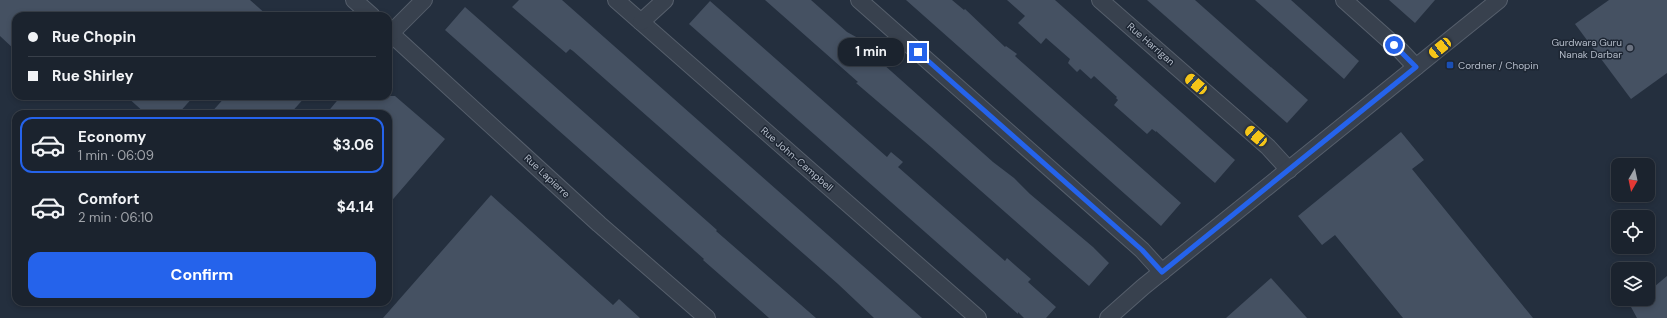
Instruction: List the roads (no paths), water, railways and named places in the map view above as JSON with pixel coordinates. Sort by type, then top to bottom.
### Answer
[{"type":"street","points":[[354,0],[368,12]]},
{"type":"street","points":[[392,29],[424,0]]},
{"type":"street","name":"Rue John-Campbell","points":[[616,0],[978,318]]},
{"type":"street","points":[[641,22],[665,0]]},
{"type":"street","points":[[859,0],[1142,250],[1162,272]]},
{"type":"street","name":"Rue Harrigan","points":[[1100,0],[1268,147],[1289,170]]},
{"type":"street","points":[[1344,0],[1401,51],[1416,67]]},
{"type":"street","points":[[1108,318],[1162,272],[1499,0]]},
{"type":"street","name":"Rue Lapierre","points":[[392,35],[599,224],[707,318]]},
{"type":"place","name":"Gurdwara Guru Nanak Darbar","points":[[1630,48]]},
{"type":"place","name":"Cordner / Chopin","points":[[1450,65]]}]
